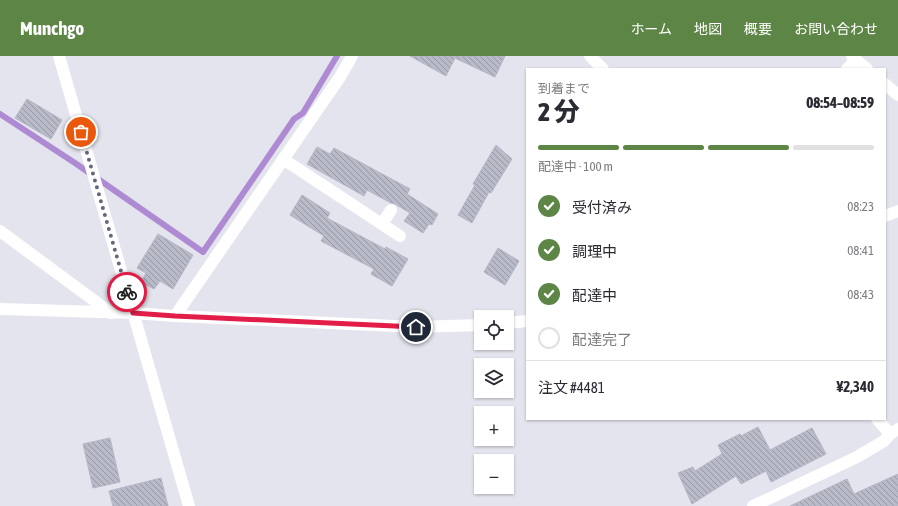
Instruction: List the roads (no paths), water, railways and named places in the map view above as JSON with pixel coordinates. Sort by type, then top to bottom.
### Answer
[{"type":"street","points":[[59,56],[189,506]]},
{"type":"street","points":[[175,316],[340,77],[352,56]]},
{"type":"street","points":[[590,56],[602,68]]},
{"type":"street","points":[[848,68],[854,58],[866,68]]},
{"type":"street","points":[[886,85],[898,95]]},
{"type":"street","points":[[284,158],[400,236]]},
{"type":"street","points":[[382,224],[391,210]]},
{"type":"street","points":[[886,216],[898,211]]},
{"type":"street","points":[[0,231],[111,313]]},
{"type":"street","points":[[0,309],[133,313],[416,327],[474,325]]},
{"type":"street","points":[[514,322],[526,321]]},
{"type":"street","points":[[754,506],[857,457],[884,441],[894,432],[878,420]]},
{"type":"waterway","points":[[0,114],[75,163],[203,252],[294,119],[303,113],[337,56]]}]
